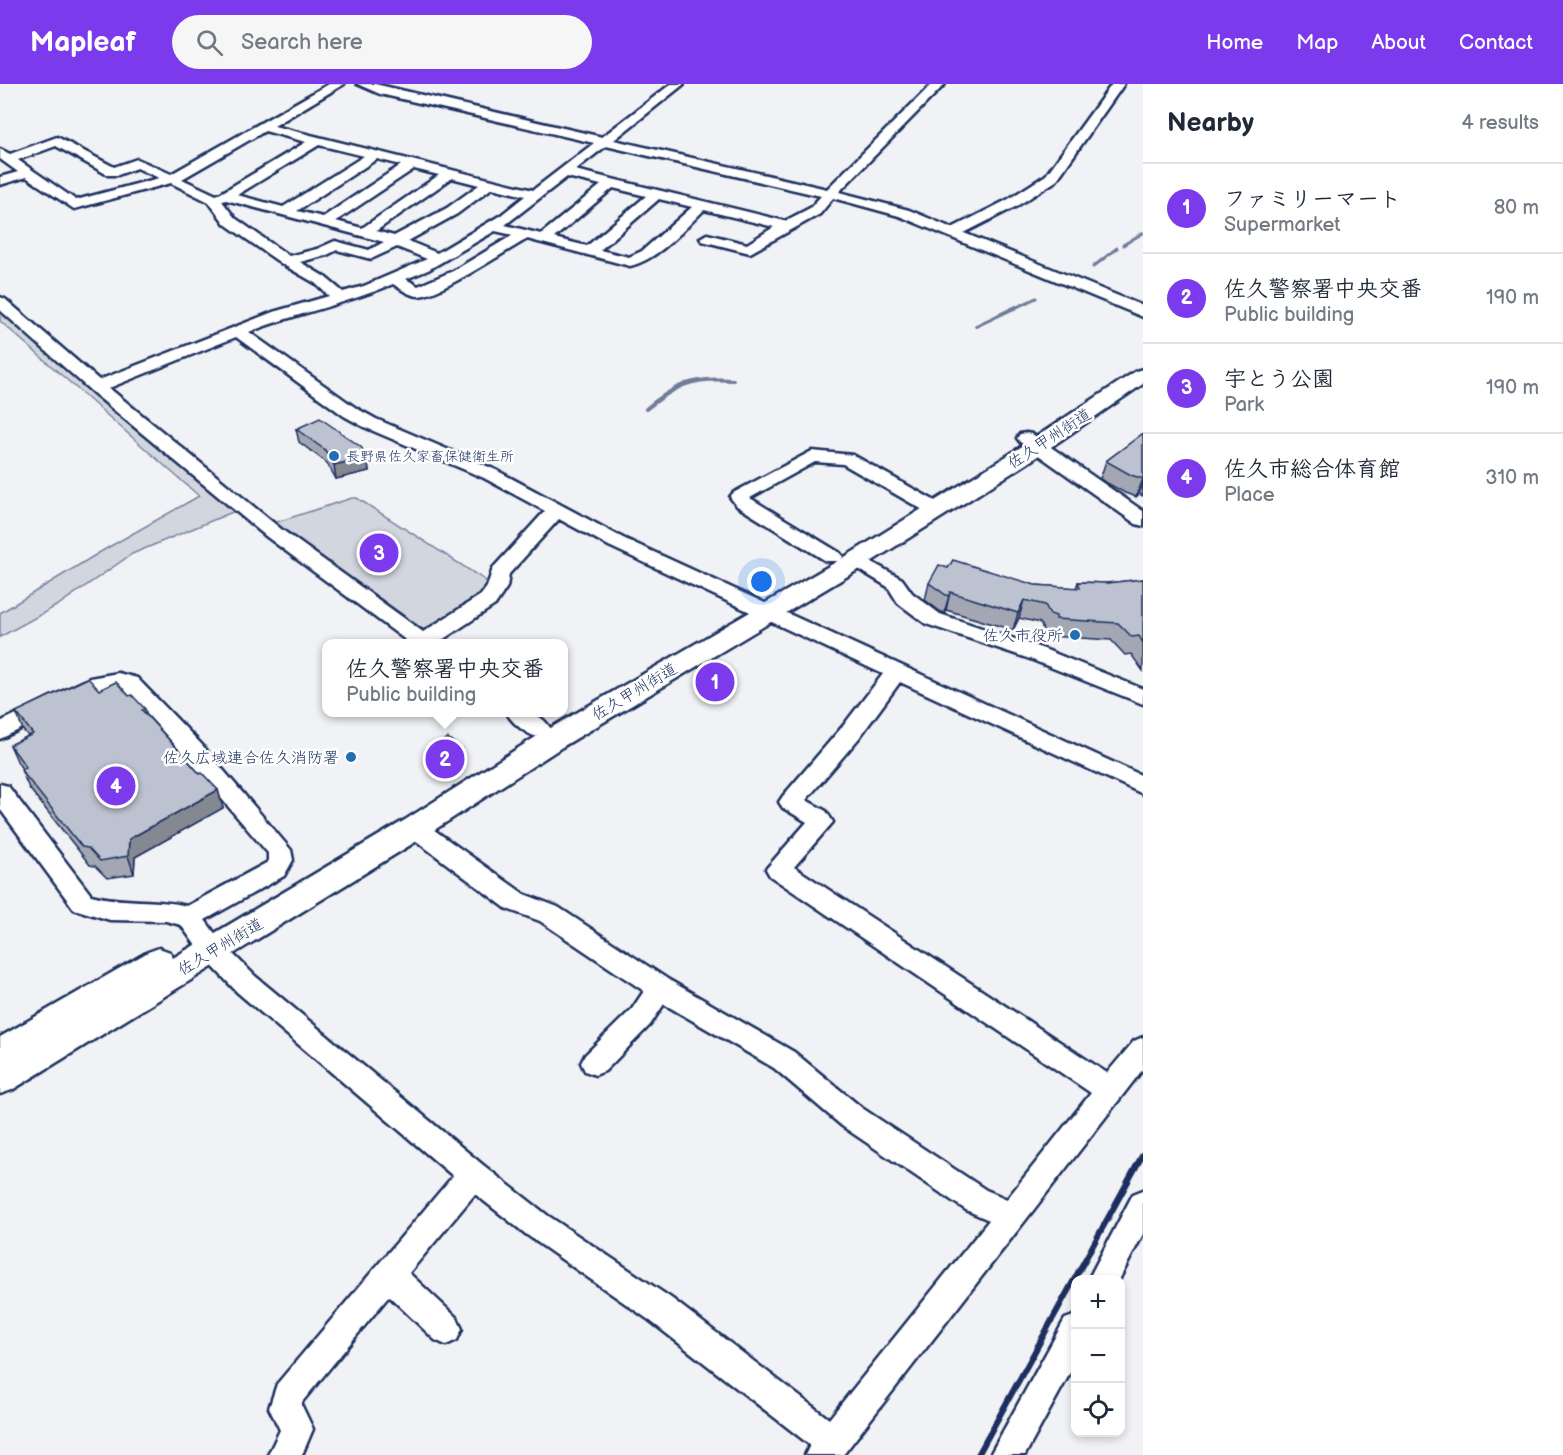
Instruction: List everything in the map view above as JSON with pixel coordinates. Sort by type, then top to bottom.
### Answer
[{"type":"main road","name":"佐久甲州街道","points":[[1032,442],[1143,358]]},
{"type":"main road","name":"佐久甲州街道","points":[[568,715],[845,558],[1143,375]]},
{"type":"main road","name":"佐久甲州街道","points":[[0,1079],[202,934],[415,828],[760,608]]},
{"type":"main road","name":"佐久甲州街道","points":[[0,1054],[402,819],[564,717]]},
{"type":"street","points":[[4,156],[71,204],[78,205],[172,179],[338,84]]},
{"type":"street","points":[[363,84],[384,91],[891,208],[1143,312]]},
{"type":"street","points":[[97,387],[278,315],[395,279],[438,258],[494,226],[678,84]]},
{"type":"street","points":[[707,238],[750,249],[767,236],[815,211],[830,193],[939,84]]},
{"type":"street","points":[[952,233],[1012,203],[1051,178],[1118,84]]},
{"type":"street","points":[[263,127],[536,195]]},
{"type":"street","points":[[220,198],[318,140]]},
{"type":"street","points":[[4,156],[57,141],[113,172],[137,163],[220,198],[285,212],[395,241],[438,258]]},
{"type":"street","points":[[285,212],[375,154]]},
{"type":"street","points":[[324,223],[412,164]]},
{"type":"street","points":[[565,172],[787,226]]},
{"type":"street","points":[[0,181],[27,173]]},
{"type":"street","points":[[364,233],[450,173]]},
{"type":"street","points":[[286,261],[322,252],[333,245],[370,255],[452,211],[490,183]]},
{"type":"street","points":[[543,240],[611,183]]},
{"type":"street","points":[[589,252],[656,194]]},
{"type":"street","points":[[220,198],[226,217],[286,261],[320,280],[340,297]]},
{"type":"street","points":[[494,226],[630,262],[647,254],[702,205]]},
{"type":"street","points":[[395,279],[419,291],[458,274],[524,235]]},
{"type":"street","points":[[0,302],[97,387],[274,533],[418,639]]},
{"type":"street","points":[[238,332],[350,412],[370,423],[490,474],[616,542],[1143,786]]},
{"type":"street","points":[[1032,442],[1143,520]]},
{"type":"street","points":[[931,506],[847,459],[812,456],[739,497],[743,502],[895,584],[905,598],[933,620],[1037,654],[1143,697]]},
{"type":"street","points":[[429,639],[494,594],[501,572],[556,511]]},
{"type":"street","points":[[897,671],[850,732],[791,802],[818,817],[821,822],[778,869],[1112,1091]]},
{"type":"street","points":[[0,731],[97,683],[118,680],[130,683],[194,751],[279,850],[281,860],[276,869],[202,934]]},
{"type":"street","points":[[524,717],[541,730]]},
{"type":"street","points":[[0,792],[83,902],[110,910],[166,911],[202,934],[246,984],[472,1175],[537,1225],[660,1309],[827,1449],[1143,1049]]},
{"type":"street","points":[[415,828],[516,902],[549,914],[660,988],[784,1060],[852,1117],[976,1200],[1013,1216]]},
{"type":"street","points":[[595,1063],[641,1017],[660,988]]},
{"type":"street","points":[[285,1455],[297,1429],[285,1408],[288,1395],[472,1175]]},
{"type":"street","points":[[1105,1275],[1143,1204]]},
{"type":"street","points":[[388,1274],[446,1329]]},
{"type":"street","points":[[1007,1455],[1071,1339]]},
{"type":"shaded area","points":[[0,307],[235,511],[132,554],[58,605],[0,637],[0,613],[199,496],[0,321]]},
{"type":"shaded area","points":[[357,498],[488,582],[483,597],[431,630],[423,629],[274,523]]},
{"type":"building","points":[[320,418],[361,447],[367,457],[334,465],[325,450],[296,429]]},
{"type":"building","points":[[1143,434],[1143,479],[1106,461]]},
{"type":"building","points":[[953,560],[1035,585],[1080,588],[1078,582],[1107,583],[1143,579],[1143,643],[1139,636],[1132,637],[1118,623],[1056,619],[1056,616],[1050,614],[1045,605],[1024,600],[1018,613],[950,592],[949,596],[946,595],[929,583],[939,565],[948,568]]},
{"type":"building","points":[[88,678],[99,690],[116,682],[129,696],[132,695],[145,709],[142,710],[200,774],[202,773],[218,790],[129,839],[128,856],[100,861],[88,848],[82,847],[21,770],[26,767],[10,745],[33,734],[16,712]]},
{"type":"building","points":[[448,738],[461,749],[440,762],[427,751]]},
{"type":"waterway","points":[[1123,245],[1143,233]]},
{"type":"waterway","points":[[1093,267],[1117,248]]},
{"type":"waterway","points":[[1013,309],[1036,298]]},
{"type":"waterway","points":[[976,326],[1016,307]]},
{"type":"waterway","points":[[646,409],[686,384],[707,380],[733,380]]},
{"type":"railway","points":[[978,1455],[1143,1154]]},
{"type":"place","name":"長野県佐久家畜保健衛生所","points":[[334,456]]},
{"type":"place","name":"宇とう公園","points":[[379,553]]},
{"type":"place","name":"佐久市役所","points":[[1075,635]]},
{"type":"place","name":"ファミリーマート","points":[[715,682]]},
{"type":"place","name":"佐久広域連合佐久消防署","points":[[351,757]]},
{"type":"place","name":"佐久警察署中央交番","points":[[445,759]]},
{"type":"place","name":"佐久市総合体育館","points":[[116,786]]}]
